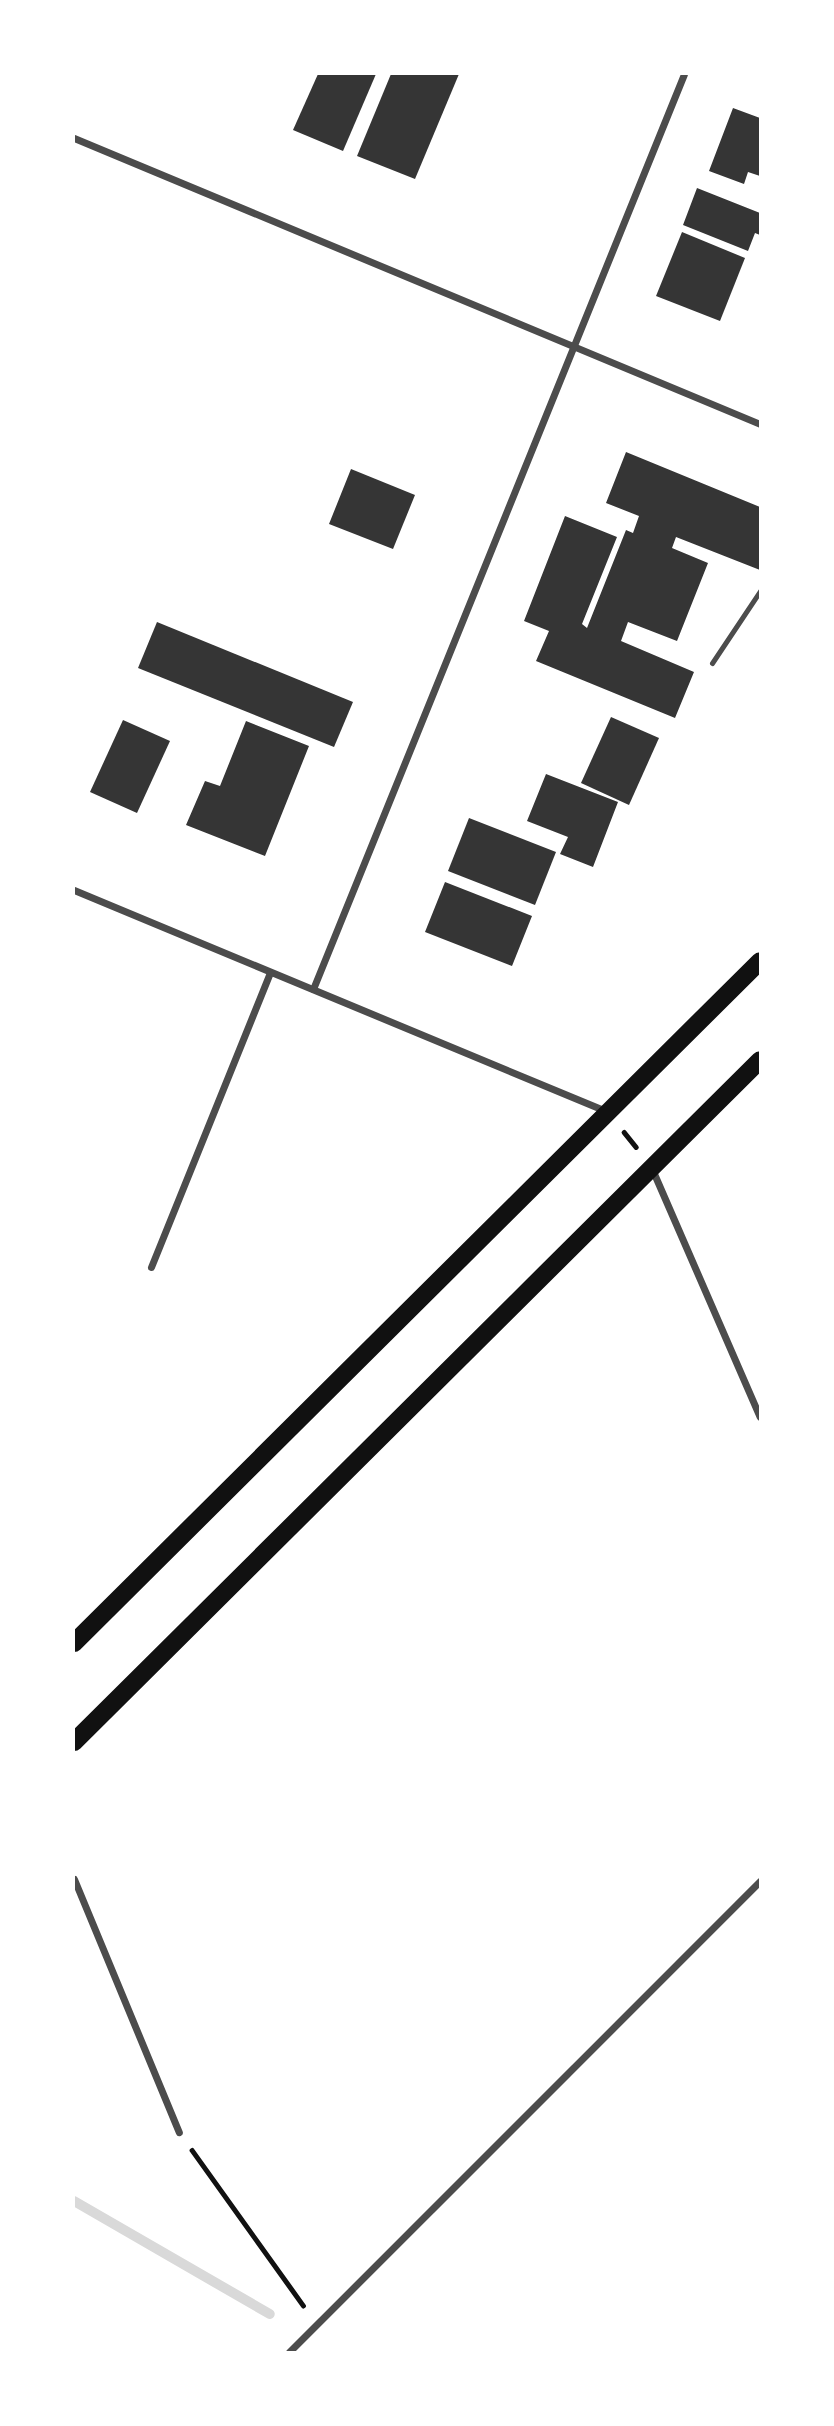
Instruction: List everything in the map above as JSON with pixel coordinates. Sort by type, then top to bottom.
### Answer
[{"type":"main road","points":[[74,1643],[761,961]]},
{"type":"main road","points":[[74,1742],[761,1060]]},
{"type":"street","points":[[313,989],[684,74]]},
{"type":"street","points":[[74,138],[761,424]]},
{"type":"street","points":[[74,890],[609,1112]]},
{"type":"street","points":[[151,1267],[270,972]]},
{"type":"street","points":[[652,1168],[761,1417]]},
{"type":"street","points":[[74,1879],[180,2132]]},
{"type":"street","points":[[289,2353],[316,2323],[761,1881]]},
{"type":"lane","points":[[712,663],[761,591]]},
{"type":"path","points":[[609,1112],[652,1168]]},
{"type":"path","points":[[180,2132],[316,2323]]},
{"type":"building","points":[[318,74],[376,74],[343,151],[293,130]]},
{"type":"building","points":[[391,74],[459,74],[415,179],[357,156]]},
{"type":"building","points":[[733,108],[760,118],[760,176],[748,172],[744,184],[709,171]]},
{"type":"building","points":[[697,188],[760,213],[760,235],[755,233],[748,251],[683,225]]},
{"type":"building","points":[[682,232],[745,258],[720,321],[656,296]]},
{"type":"building","points":[[626,452],[760,507],[760,570],[676,537],[672,548],[708,563],[677,641],[628,622],[621,641],[694,672],[675,718],[536,661],[549,631],[524,621],[565,516],[617,537],[582,624],[587,628],[626,530],[633,533],[639,516],[606,503]]},
{"type":"building","points":[[351,469],[415,495],[393,549],[329,524]]},
{"type":"building","points":[[157,622],[353,702],[334,747],[138,668]]},
{"type":"building","points":[[611,717],[659,738],[629,805],[581,783]]},
{"type":"building","points":[[123,720],[170,741],[137,813],[90,792]]},
{"type":"building","points":[[246,721],[309,746],[265,856],[186,825],[205,781],[220,786]]},
{"type":"building","points":[[546,774],[618,802],[593,867],[560,854],[568,837],[527,821]]},
{"type":"building","points":[[469,818],[556,852],[535,905],[448,871]]},
{"type":"building","points":[[445,882],[532,916],[512,966],[425,932]]},
{"type":"waterway","points":[[74,2201],[270,2314]]}]
